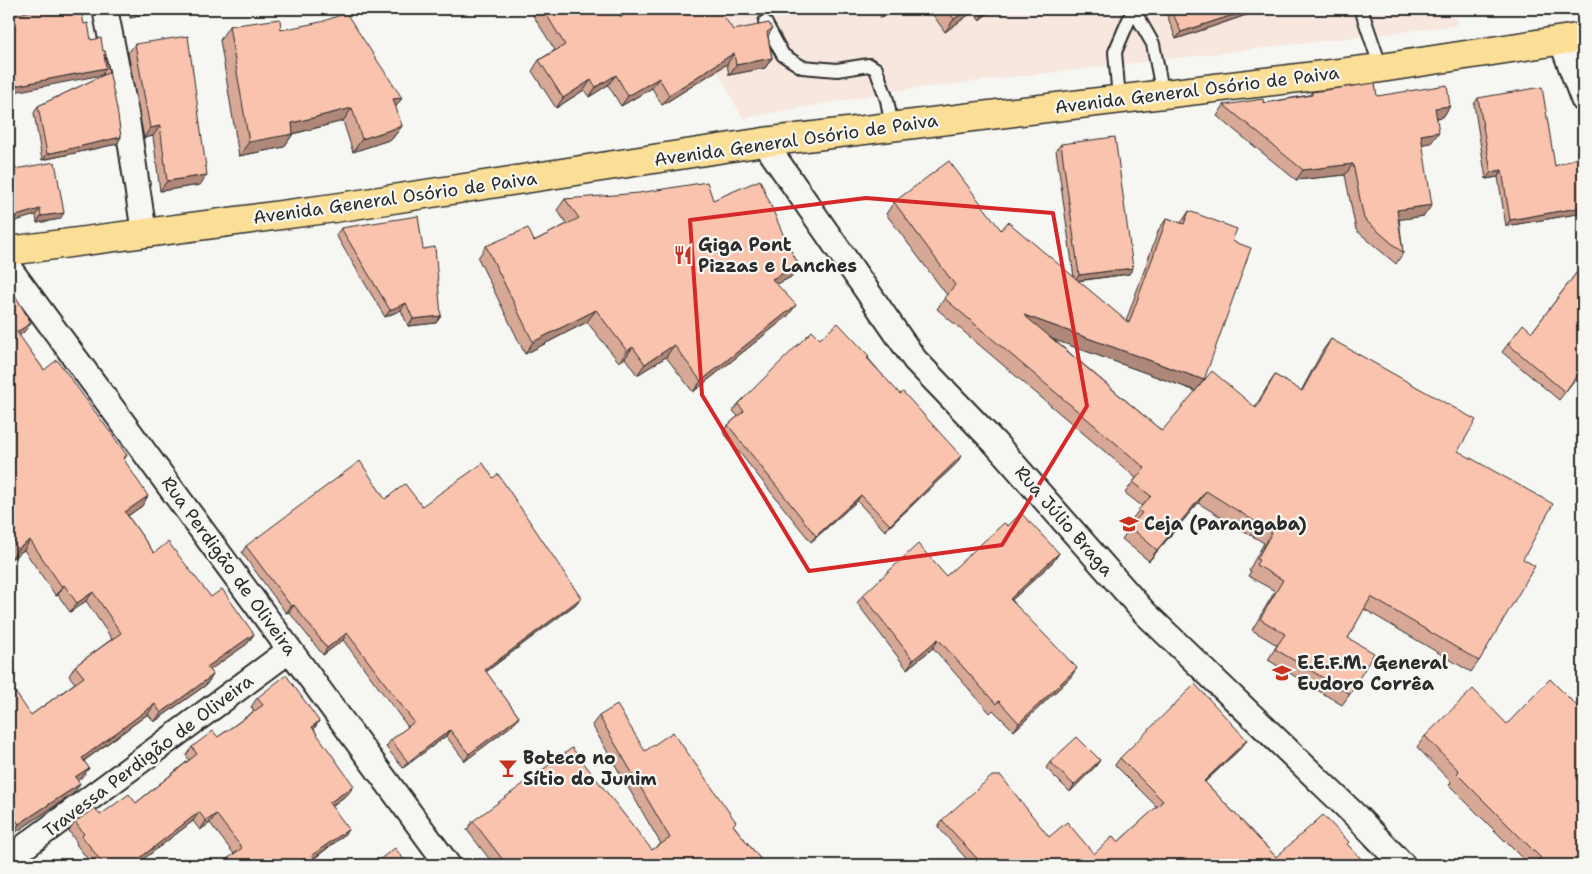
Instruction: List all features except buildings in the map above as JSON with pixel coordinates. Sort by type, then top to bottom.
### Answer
[{"type":"main road","name":"Avenida General Osório de Paiva","points":[[9,250],[334,208],[764,142],[1381,68],[1572,38]]},
{"type":"street","points":[[105,9],[126,113],[144,233]]},
{"type":"street","points":[[1572,38],[1583,98]]},
{"type":"street","name":"Rua Júlio Braga","points":[[764,142],[915,360],[995,443],[1144,612],[1358,817],[1403,865]]},
{"type":"street","name":"Rua Perdigão de Oliveira","points":[[9,268],[448,865]]},
{"type":"street","name":"Travessa Perdigão de Oliveira","points":[[10,862],[16,853],[290,650]]},
{"type":"lane","points":[[1133,9],[1153,44],[1163,95]]},
{"type":"lane","points":[[1120,99],[1115,52],[1133,9]]},
{"type":"lane","points":[[1361,9],[1381,68]]},
{"type":"lane","points":[[765,22],[783,55],[802,68],[836,70],[869,65],[876,69],[887,100],[892,127]]},
{"type":"highlighted area","points":[[866,198],[1053,213],[1087,406],[1002,545],[809,571],[702,395],[690,220]]},
{"type":"shaded area","points":[[675,9],[1449,9],[1460,25],[909,89],[743,118],[723,81]]},
{"type":"place","name":"Giga Pont Pizzas e Lanches","points":[[683,255]]},
{"type":"place","name":"Ceja (Parangaba)","points":[[1129,524]]},
{"type":"place","name":"E.E.F.M. General Eudoro Corrêa","points":[[1282,673]]},
{"type":"place","name":"Boteco no Sítio do Junim","points":[[508,768]]}]
